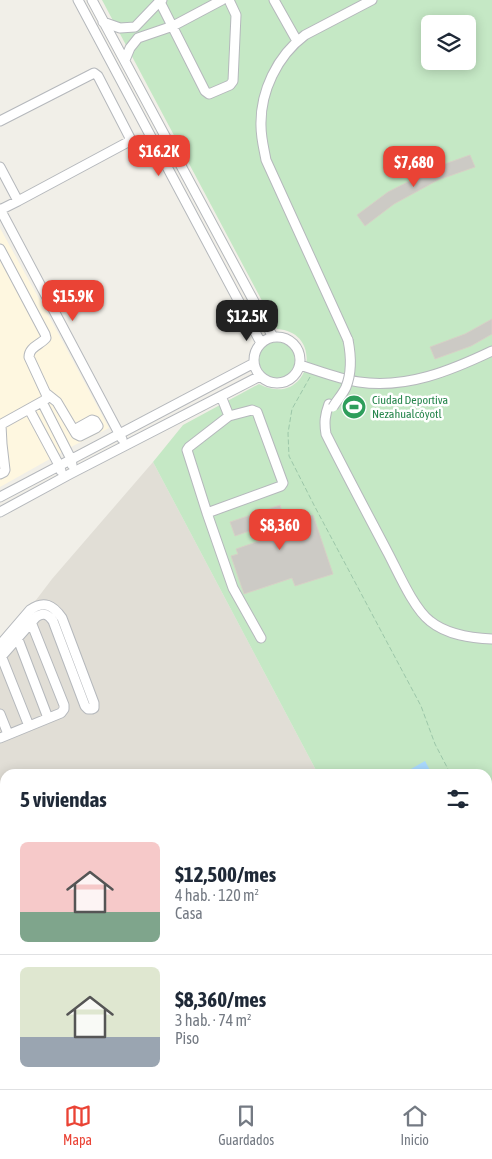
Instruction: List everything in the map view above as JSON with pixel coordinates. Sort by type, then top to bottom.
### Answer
[{"type":"street","points":[[78,0],[261,343]]},
{"type":"street","points":[[92,0],[273,338]]},
{"type":"street","points":[[103,22],[120,28],[135,27],[160,0],[207,93],[212,93],[230,85],[232,81],[236,15],[229,0]]},
{"type":"street","points":[[124,60],[138,38],[173,26],[222,0]]},
{"type":"street","points":[[274,0],[296,39]]},
{"type":"street","points":[[363,0],[302,32],[276,68],[263,103],[261,134],[266,160],[351,352],[350,372],[346,386],[325,416],[326,434],[400,577],[421,613],[443,629],[469,637],[492,639]]},
{"type":"street","points":[[296,39],[372,0]]},
{"type":"street","points":[[0,121],[94,73],[98,76],[130,136],[130,141],[0,210],[126,445]]},
{"type":"street","points":[[0,167],[18,201]]},
{"type":"street","points":[[0,249],[45,334],[46,338],[32,349],[29,357],[44,398],[71,459],[72,469],[70,474]]},
{"type":"street","points":[[273,338],[289,340],[298,351],[300,365],[297,372],[286,382],[272,383],[260,376],[256,370],[254,363],[255,352],[261,343],[273,338]]},
{"type":"street","points":[[300,365],[360,382],[396,383],[439,374],[492,351]]},
{"type":"street","points":[[0,497],[254,363]]},
{"type":"street","points":[[0,512],[260,376]]},
{"type":"street","points":[[221,396],[229,416]]},
{"type":"street","points":[[0,474],[5,470],[0,425],[29,409],[44,398]]},
{"type":"street","points":[[44,398],[57,402],[74,430]]},
{"type":"street","points":[[331,406],[329,432],[404,575],[425,610],[434,619],[446,625],[470,632],[492,634]]},
{"type":"street","points":[[29,409],[59,465],[61,471],[59,480]]},
{"type":"street","points":[[207,513],[281,486],[283,483],[256,412],[252,410],[229,416],[187,450],[207,513],[233,588],[261,638]]},
{"type":"street","points":[[29,726],[0,656],[30,617],[40,614],[53,620],[90,707]]},
{"type":"street","points":[[0,714],[4,736],[61,713],[64,709],[30,617]]},
{"type":"street","points":[[0,645],[16,634]]},
{"type":"street","points":[[16,634],[48,718]]},
{"type":"path","points":[[314,370],[292,409],[288,433],[289,456],[421,706],[435,744],[448,769]]},
{"type":"shaded area","points":[[0,228],[109,428],[0,487]]},
{"type":"shaded area","points":[[153,462],[315,769],[0,769],[0,642]]},
{"type":"green space","name":"Ciudad Deportiva Nezahualcóyotl","points":[[102,0],[492,0],[492,769],[315,769],[153,462],[183,425],[259,384],[276,389],[290,387],[300,379],[306,367],[306,355],[302,343],[293,333],[277,329]]},
{"type":"green space","points":[[277,342],[289,348],[295,360],[289,372],[277,378],[265,372],[259,360],[265,348]]},
{"type":"water","points":[[425,761],[429,769],[411,769]]},
{"type":"building","points":[[470,155],[475,167],[438,180],[394,204],[365,226],[357,215],[388,192],[439,166]]},
{"type":"building","points":[[492,319],[492,334],[471,346],[435,359],[430,347],[465,334]]},
{"type":"building","points":[[280,505],[285,520],[304,513],[305,517],[313,515],[333,574],[295,586],[292,578],[244,594],[231,556],[238,554],[236,549],[265,539],[261,527],[235,536],[230,522]]},
{"type":"place","name":"Ciudad Deportiva Nezahualcóyotl","points":[[354,407]]}]
